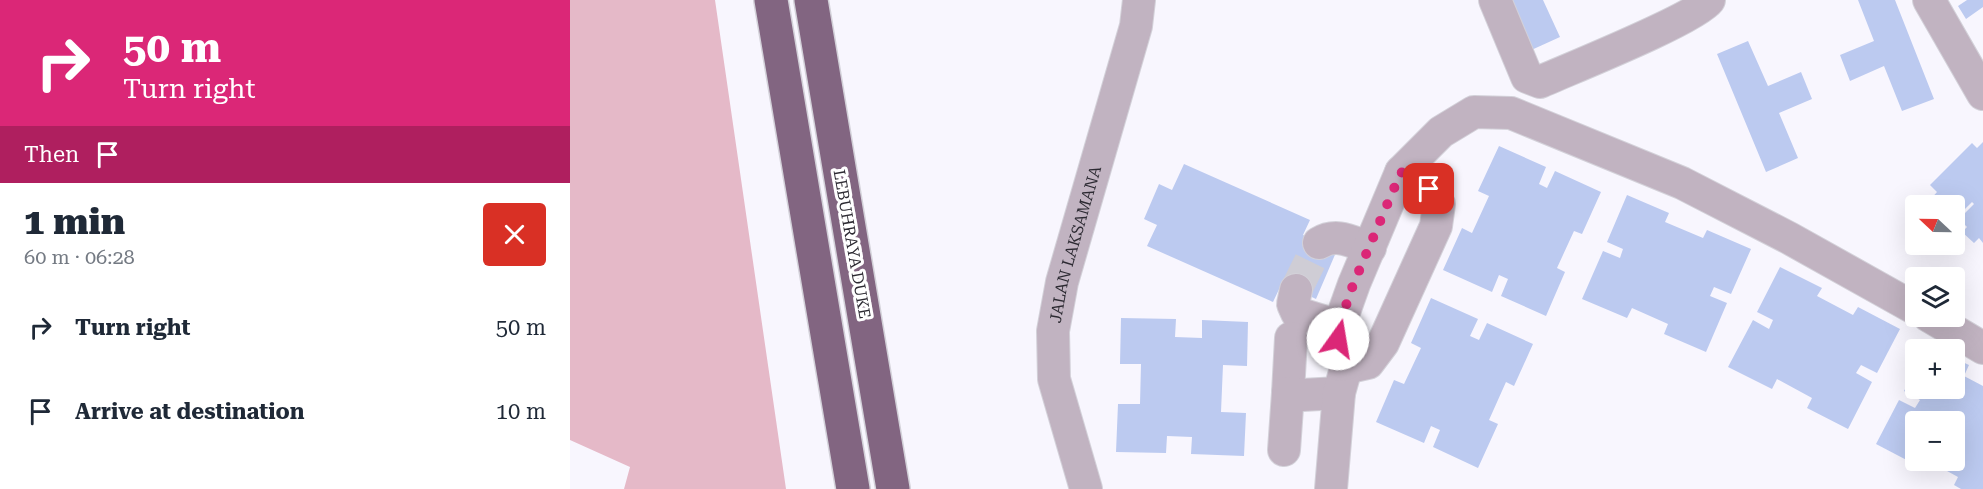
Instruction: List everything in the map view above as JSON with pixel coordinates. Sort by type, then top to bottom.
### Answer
[{"type":"highway","points":[[771,0],[853,489]]},
{"type":"highway","name":"LEBUHRAYA DUKE","points":[[811,0],[892,489]]},
{"type":"street","name":"JALAN LAKSAMANA","points":[[1086,489],[1054,378],[1053,330],[1062,282],[1136,26],[1139,0]]},
{"type":"street","points":[[1495,0],[1527,77],[1540,82],[1680,19],[1704,6],[1709,0]]},
{"type":"street","points":[[1929,0],[1983,94]]},
{"type":"street","points":[[1331,489],[1342,381],[1339,326],[1401,172],[1441,132],[1474,112],[1511,113],[1682,183],[1789,238],[1905,303]]},
{"type":"street","points":[[1288,393],[1302,395],[1342,381],[1368,363],[1383,344],[1436,226],[1439,204],[1429,189],[1401,172]]},
{"type":"street","points":[[1319,243],[1329,237],[1339,237],[1370,248]]},
{"type":"street","points":[[1296,290],[1293,304],[1297,313],[1339,326]]},
{"type":"street","points":[[1948,327],[1983,348]]},
{"type":"street","points":[[1284,450],[1291,338]]},
{"type":"shaded area","points":[[570,0],[715,0],[786,489],[624,489],[630,467],[570,440]]},
{"type":"building","points":[[1503,0],[1543,0],[1560,37],[1527,52]]},
{"type":"building","points":[[1858,0],[1895,0],[1934,99],[1902,111],[1884,66],[1850,81],[1840,55],[1874,41]]},
{"type":"building","points":[[1967,0],[1983,0],[1983,7],[1966,19],[1958,6]]},
{"type":"building","points":[[1748,41],[1768,86],[1801,72],[1812,99],[1779,113],[1798,158],[1766,172],[1717,54]]},
{"type":"building","points":[[1983,142],[1983,243],[1979,238],[1974,243],[1965,235],[1967,227],[1965,213],[1974,204],[1972,202],[1965,209],[1965,195],[1934,195],[1937,192],[1930,185],[1972,143],[1977,148]]},
{"type":"building","points":[[1499,146],[1546,167],[1539,184],[1547,188],[1555,171],[1601,192],[1582,234],[1574,231],[1557,268],[1565,272],[1546,316],[1501,296],[1508,279],[1499,275],[1492,292],[1443,270],[1462,228],[1472,233],[1489,196],[1478,191]]},
{"type":"building","points":[[1184,164],[1310,220],[1303,235],[1337,250],[1316,299],[1282,283],[1273,302],[1147,246],[1157,225],[1144,219],[1159,184],[1172,190]]},
{"type":"building","points":[[1627,195],[1669,213],[1665,222],[1703,238],[1707,230],[1751,249],[1731,294],[1714,287],[1710,296],[1727,303],[1706,352],[1664,334],[1668,324],[1632,308],[1627,318],[1582,299],[1603,251],[1620,258],[1623,249],[1607,242]]},
{"type":"building","points":[[1780,267],[1822,288],[1817,296],[1853,315],[1858,307],[1900,329],[1877,373],[1861,365],[1856,373],[1872,382],[1848,429],[1807,408],[1812,398],[1777,379],[1772,389],[1728,367],[1753,320],[1769,329],[1773,320],[1757,312]]},
{"type":"building","points":[[1431,298],[1478,319],[1470,336],[1479,340],[1487,323],[1533,344],[1514,386],[1506,382],[1489,420],[1498,424],[1478,468],[1433,447],[1440,430],[1431,426],[1424,443],[1376,422],[1394,380],[1404,384],[1421,348],[1411,343]]},
{"type":"building","points":[[1121,318],[1176,319],[1175,337],[1202,338],[1202,320],[1248,322],[1247,366],[1223,365],[1221,412],[1246,413],[1244,456],[1191,454],[1192,437],[1167,436],[1166,453],[1116,452],[1118,404],[1140,404],[1141,364],[1120,364]]},
{"type":"building","points":[[1965,377],[1983,386],[1983,489],[1961,489],[1954,485],[1958,477],[1947,471],[1965,471],[1965,411],[1905,411],[1905,459],[1876,444],[1899,400],[1915,408],[1920,400],[1918,399],[1965,399]]},
{"type":"tunnel","points":[[1296,290],[1319,243]]},
{"type":"route","points":[[1338,339],[1339,326],[1353,285],[1401,172],[1429,189]]}]
